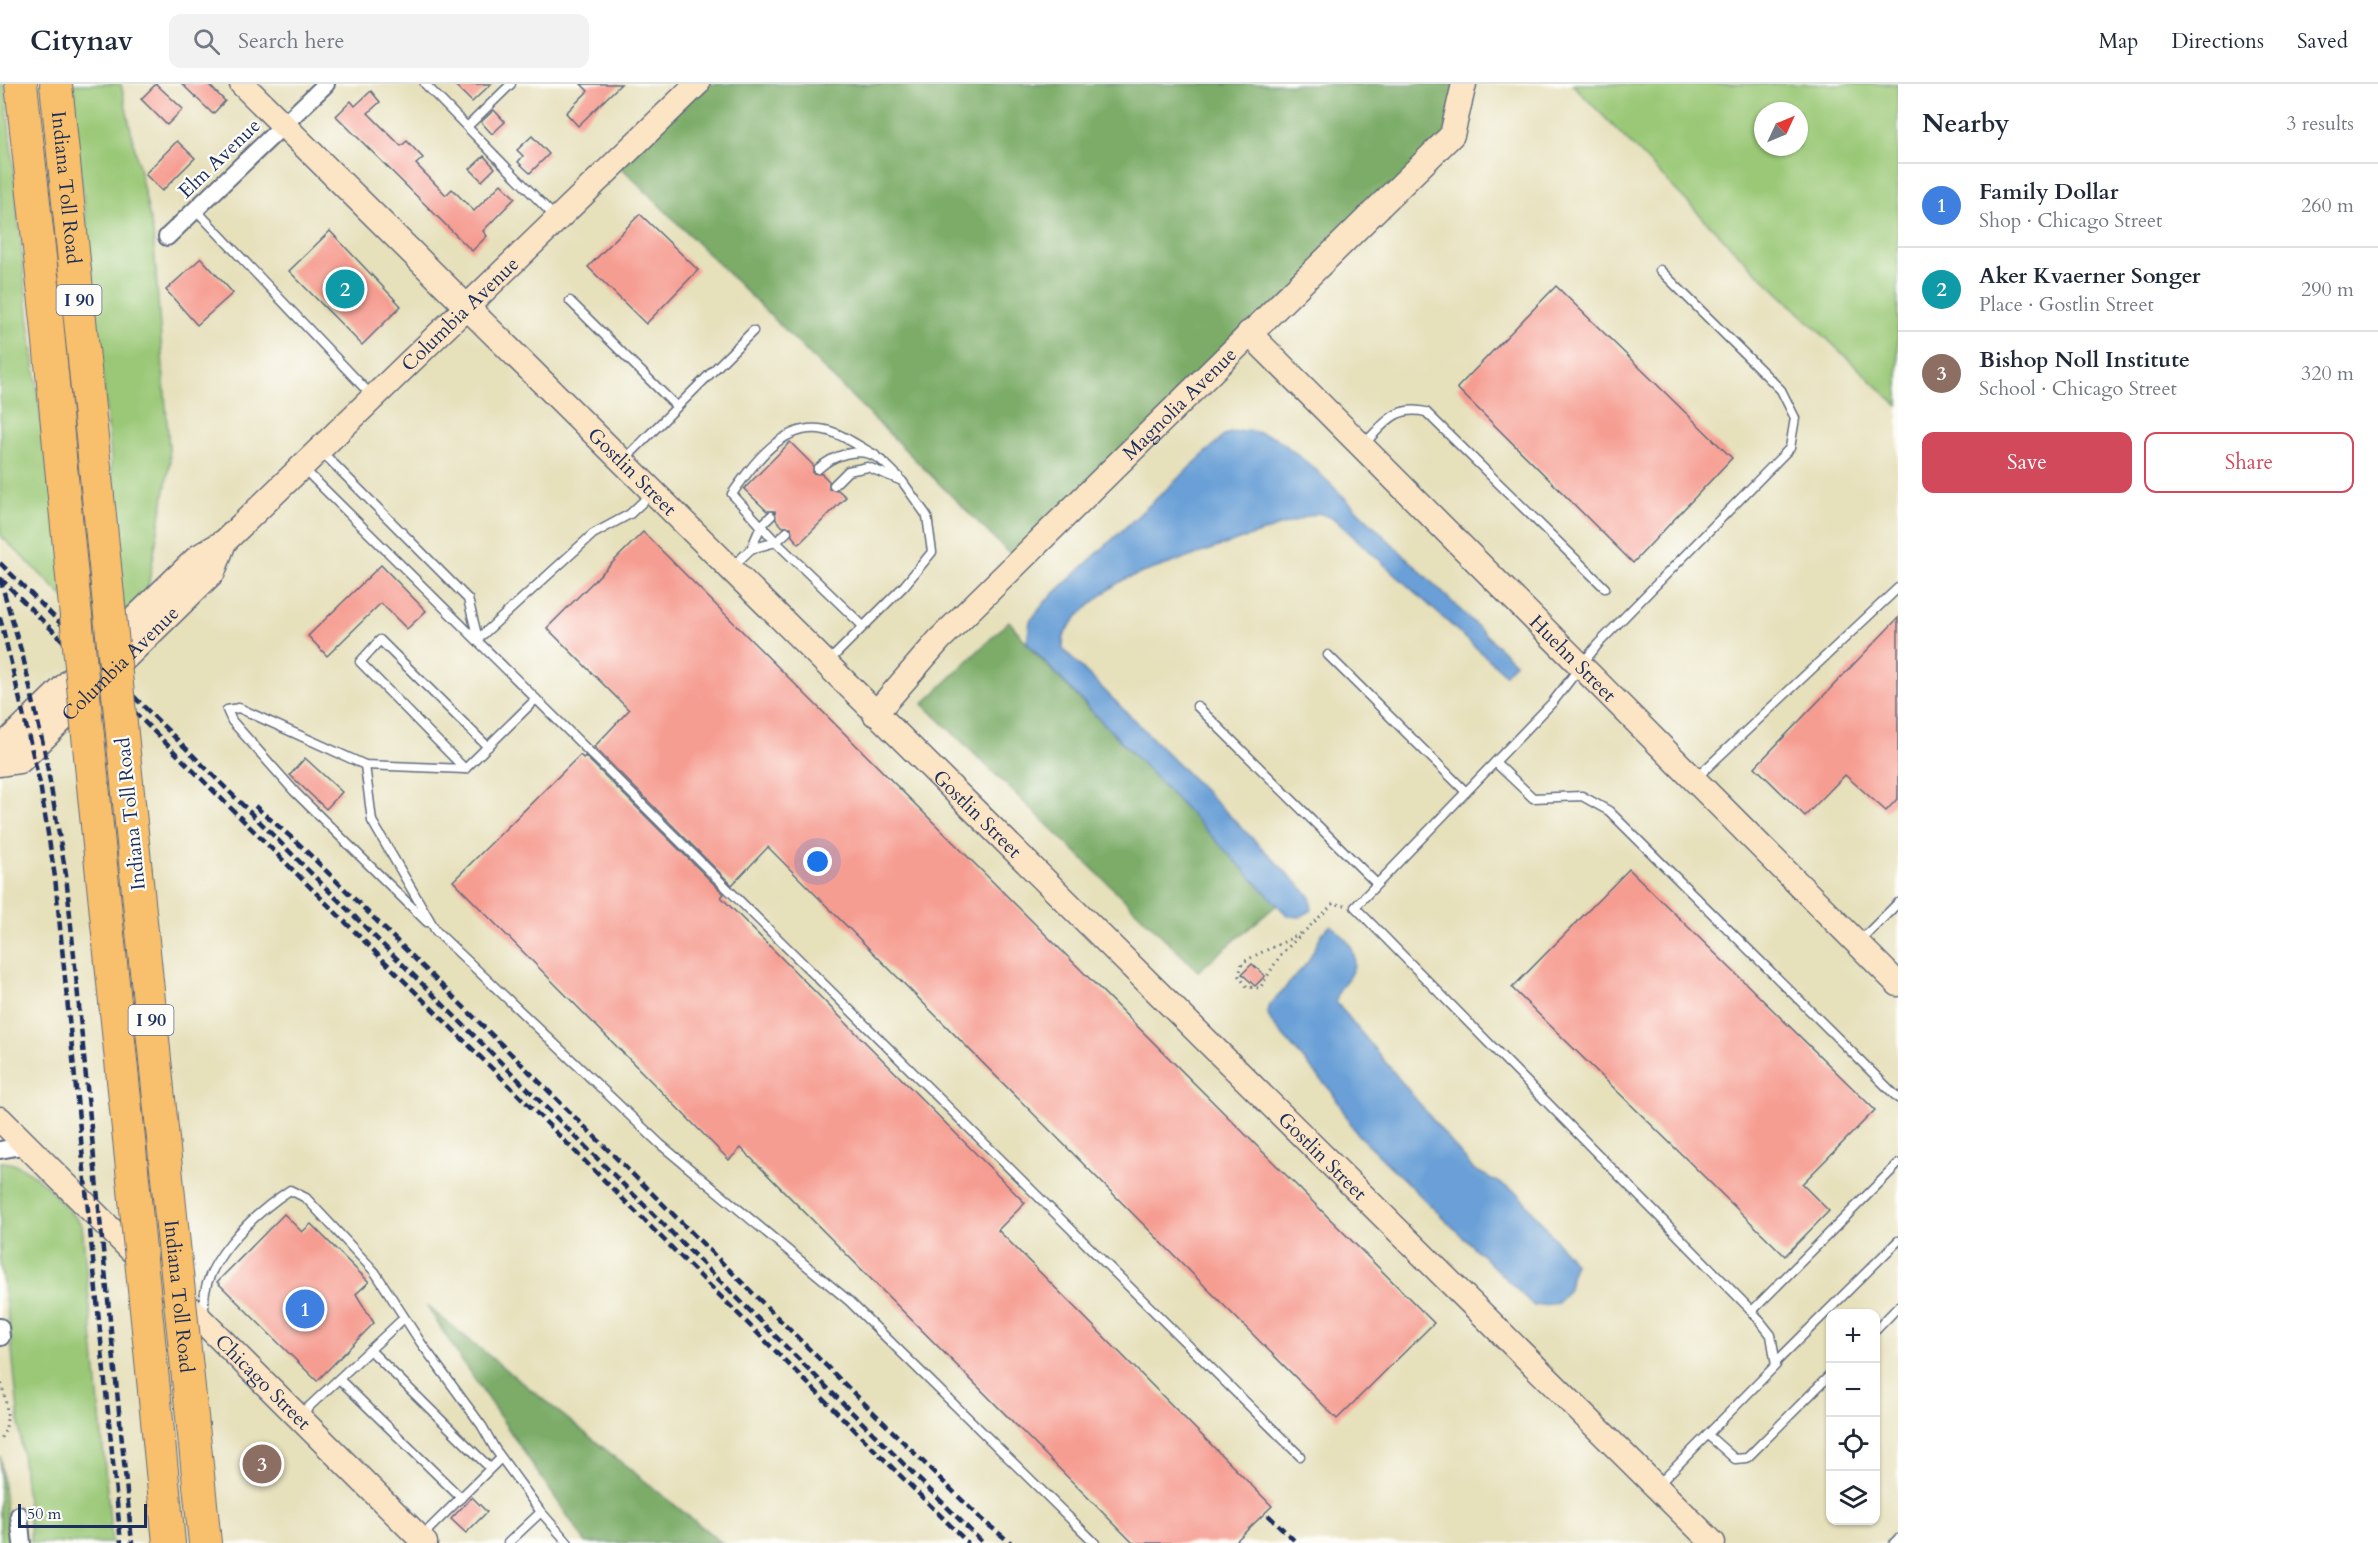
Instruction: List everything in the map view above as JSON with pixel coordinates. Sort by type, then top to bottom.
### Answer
[{"type":"highway","name":"Indiana Toll Road","points":[[21,84],[48,321],[168,1543]]},
{"type":"highway","name":"Indiana Toll Road","points":[[56,84],[205,1543]]},
{"type":"street","name":"Gostlin Street","points":[[242,84],[1713,1543]]},
{"type":"street","name":"Elm Avenue","points":[[167,237],[326,84]]},
{"type":"street","name":"Columbia Avenue","points":[[0,756],[4,745],[198,557],[224,542],[697,84]]},
{"type":"street","name":"Magnolia Avenue","points":[[875,714],[939,640],[1452,135],[1464,84]]},
{"type":"street","name":"Huehn Street","points":[[1249,333],[1898,984]]},
{"type":"street","name":"Columbia Avenue","points":[[0,764],[20,761],[213,572],[224,542]]},
{"type":"street","name":"Chicago Street","points":[[0,1119],[422,1541]]},
{"type":"street","points":[[0,1150],[27,1145]]},
{"type":"street","points":[[19,1515],[22,1543]]},
{"type":"lane","points":[[425,84],[558,219]]},
{"type":"lane","points":[[468,126],[510,84]]},
{"type":"lane","points":[[196,210],[373,398]]},
{"type":"lane","points":[[1660,270],[1781,390],[1796,418],[1790,448],[1598,644],[1552,704],[1355,907],[1752,1311],[1771,1335],[1776,1362]]},
{"type":"lane","points":[[570,301],[676,406]]},
{"type":"lane","points":[[622,461],[753,331]]},
{"type":"lane","points":[[1362,446],[1392,416],[1409,408],[1426,412],[1605,588]]},
{"type":"lane","points":[[825,664],[904,586],[932,552],[927,516],[903,481],[875,455],[826,430],[800,429],[758,458],[732,494],[776,542],[863,626]]},
{"type":"lane","points":[[320,450],[468,599],[478,639]]},
{"type":"lane","points":[[818,469],[827,460],[847,453],[875,455]]},
{"type":"lane","points":[[302,467],[1300,1456]]},
{"type":"lane","points":[[834,485],[848,471],[868,467],[903,481]]},
{"type":"lane","points":[[478,639],[593,534],[630,514],[653,492]]},
{"type":"lane","points":[[730,569],[751,549],[761,526],[771,516]]},
{"type":"lane","points":[[751,549],[776,542],[787,532]]},
{"type":"lane","points":[[1694,781],[1898,588]]},
{"type":"lane","points":[[465,769],[360,662],[380,640],[488,747]]},
{"type":"lane","points":[[1328,655],[1466,792]]},
{"type":"lane","points":[[536,699],[465,769],[365,765],[239,708],[227,710],[232,721],[295,792],[436,931],[660,1144],[849,1301],[1095,1543]]},
{"type":"lane","points":[[1197,706],[1377,884]]},
{"type":"lane","points":[[1495,762],[1533,798],[1582,796],[1609,811],[1898,1098]]},
{"type":"lane","points":[[365,765],[372,821],[436,931]]},
{"type":"lane","points":[[1858,944],[1898,903]]},
{"type":"lane","points":[[1752,1311],[1898,1164]]},
{"type":"lane","points":[[207,1326],[202,1299],[208,1275],[217,1259],[276,1199],[290,1190],[306,1198],[375,1272],[501,1458],[541,1512],[568,1543]]},
{"type":"lane","points":[[1657,1487],[1776,1362],[1898,1241]]},
{"type":"lane","points":[[1880,1325],[1898,1307]]},
{"type":"lane","points":[[298,1417],[404,1318]]},
{"type":"lane","points":[[370,1350],[490,1468]]},
{"type":"lane","points":[[339,1378],[461,1498]]},
{"type":"lane","points":[[1708,1435],[1734,1459],[1747,1458],[1826,1379]]},
{"type":"lane","points":[[422,1541],[501,1458]]},
{"type":"lane","points":[[508,1543],[541,1512]]},
{"type":"lane","points":[[1894,1543],[1898,1539]]},
{"type":"path","points":[[1300,933],[1276,948],[1258,953],[1242,963],[1239,976],[1247,987],[1260,988],[1281,954],[1332,904],[1355,907]]},
{"type":"path","points":[[0,1378],[6,1403],[6,1431],[0,1440]]},
{"type":"green space","points":[[0,84],[5,84],[28,313],[44,443],[85,502],[112,509],[111,456],[71,84],[121,84],[153,233],[170,462],[147,593],[101,633],[0,535]]},
{"type":"green space","points":[[697,84],[1464,84],[1452,135],[1019,563],[616,162]]},
{"type":"green space","points":[[1572,84],[1898,84],[1898,406],[1749,265]]},
{"type":"green space","points":[[1009,621],[1034,652],[1278,904],[1198,971],[923,704]]},
{"type":"green space","points":[[0,1162],[24,1168],[35,1176],[82,1225],[112,1543],[31,1543],[10,1331],[0,1263]]},
{"type":"green space","points":[[427,1306],[722,1543],[586,1543]]},
{"type":"green space","points":[[0,1456],[9,1543],[0,1543]]},
{"type":"water","points":[[1248,430],[1275,437],[1314,468],[1515,663],[1505,674],[1333,518],[1318,513],[1125,579],[1093,602],[1072,624],[1065,634],[1063,649],[1310,896],[1312,910],[1300,917],[1288,916],[1027,643],[1030,621],[1046,601],[1226,434]]},
{"type":"water","points":[[1331,925],[1346,940],[1354,959],[1354,966],[1336,1002],[1473,1169],[1518,1193],[1574,1263],[1569,1288],[1558,1303],[1534,1306],[1357,1134],[1332,1092],[1272,1023],[1268,1014],[1269,1006],[1308,962],[1322,933]]},
{"type":"building","points":[[156,84],[183,109],[167,125],[141,99]]},
{"type":"building","points":[[182,84],[208,84],[225,101],[213,114]]},
{"type":"building","points":[[454,84],[491,84],[472,102]]},
{"type":"building","points":[[581,84],[621,84],[578,126],[566,113],[588,91]]},
{"type":"building","points":[[371,91],[380,102],[368,113],[401,146],[407,141],[423,158],[416,164],[446,195],[452,189],[474,211],[501,184],[515,198],[483,231],[487,236],[472,251],[336,116],[351,101],[355,106]]},
{"type":"building","points":[[494,110],[505,122],[492,134],[481,122]]},
{"type":"building","points":[[532,136],[549,154],[530,173],[518,162],[523,156],[517,150]]},
{"type":"building","points":[[177,141],[195,158],[162,191],[145,174]]},
{"type":"building","points":[[484,156],[495,168],[482,181],[470,169]]},
{"type":"building","points":[[640,214],[698,270],[646,324],[588,267]]},
{"type":"building","points":[[330,231],[401,306],[362,345],[289,271]]},
{"type":"building","points":[[201,258],[233,293],[197,325],[166,290]]},
{"type":"building","points":[[1556,286],[1732,458],[1633,563],[1457,388]]},
{"type":"building","points":[[790,442],[813,465],[813,473],[822,474],[829,481],[829,489],[838,490],[846,497],[799,544],[792,536],[791,527],[783,527],[776,520],[775,511],[767,511],[744,489]]},
{"type":"building","points":[[643,532],[1434,1323],[1337,1419],[768,847],[732,885],[594,747],[629,710],[547,628]]},
{"type":"building","points":[[381,565],[426,611],[407,629],[381,603],[327,656],[308,636]]},
{"type":"building","points":[[1898,618],[1898,798],[1886,811],[1845,775],[1805,816],[1755,767]]},
{"type":"building","points":[[580,755],[583,758],[585,756],[724,894],[721,897],[1025,1203],[998,1230],[1272,1506],[1234,1543],[1133,1543],[741,1148],[729,1160],[453,881]]},
{"type":"building","points":[[305,758],[342,792],[326,809],[290,775]]},
{"type":"building","points":[[1629,869],[1875,1110],[1802,1184],[1829,1211],[1785,1256],[1512,988]]},
{"type":"building","points":[[1252,964],[1265,976],[1255,986],[1242,974]]},
{"type":"building","points":[[284,1214],[302,1232],[311,1224],[369,1282],[356,1294],[374,1323],[317,1381],[217,1282]]},
{"type":"building","points":[[472,1497],[487,1512],[466,1533],[451,1519]]},
{"type":"railway","points":[[0,563],[983,1543]]},
{"type":"railway","points":[[0,578],[968,1543]]},
{"type":"railway","points":[[0,579],[23,657],[45,753],[66,875],[132,1543]]},
{"type":"railway","points":[[0,617],[40,784],[55,877],[121,1543]]},
{"type":"railway","points":[[255,806],[299,844],[981,1519],[1011,1543]]},
{"type":"railway","points":[[1268,1515],[1297,1543]]},
{"type":"place","name":"Aker Kvaerner Songer","points":[[345,289]]},
{"type":"place","name":"Family Dollar","points":[[305,1309]]},
{"type":"place","name":"Bishop Noll Institute","points":[[262,1464]]}]
